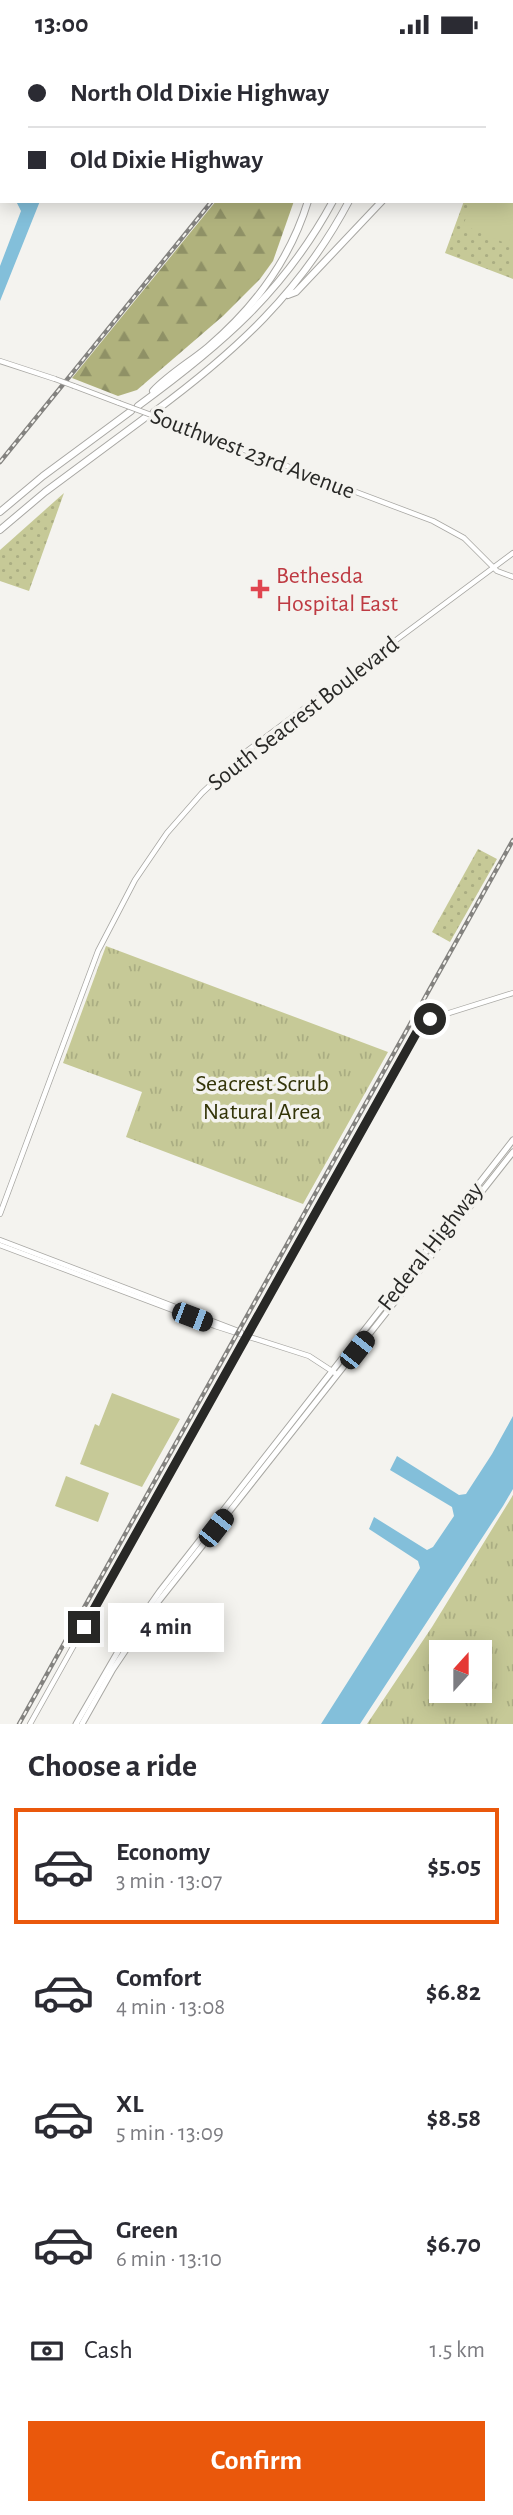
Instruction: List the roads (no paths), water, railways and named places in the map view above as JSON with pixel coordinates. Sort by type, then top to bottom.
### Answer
[{"type":"highway","points":[[307,203],[287,253],[254,302],[217,339],[161,383],[139,405],[213,349],[260,303],[296,261],[332,203]]},
{"type":"highway","points":[[154,412],[223,359],[286,296],[319,252],[348,203]]},
{"type":"highway","points":[[286,296],[296,292],[380,203]]},
{"type":"highway","points":[[0,512],[43,476],[131,411]]},
{"type":"highway","points":[[0,530],[45,492],[146,417]]},
{"type":"main road","name":"Federal Highway","points":[[76,1724],[109,1670],[158,1602],[175,1571],[335,1373],[390,1296],[513,1140]]},
{"type":"main road","name":"Federal Highway","points":[[109,1670],[120,1648],[266,1465],[275,1444],[399,1298],[513,1152]]},
{"type":"main road","points":[[421,1270],[423,1263],[445,1235],[446,1225]]},
{"type":"main road","points":[[399,1298],[397,1292],[414,1266]]},
{"type":"main road","points":[[390,1296],[390,1309]]},
{"type":"main road","points":[[82,1724],[109,1670]]},
{"type":"street","name":"Southwest 23rd Avenue","points":[[0,361],[74,386],[433,521],[464,538],[493,567]]},
{"type":"street","name":"South Seacrest Boulevard","points":[[0,1214],[104,939],[135,880],[167,833],[202,793],[247,751],[513,552]]},
{"type":"street","points":[[493,567],[513,576]]},
{"type":"street","points":[[30,1724],[418,1030],[430,1019],[513,993]]},
{"type":"street","points":[[0,1243],[247,1337],[309,1356],[335,1373]]},
{"type":"water","points":[[17,203],[39,203],[0,301],[0,266],[21,211]]},
{"type":"water","points":[[513,1416],[513,1489],[503,1506],[360,1724],[321,1724],[420,1568],[418,1561],[369,1529],[374,1517],[427,1550],[433,1547],[454,1516],[452,1507],[390,1470],[397,1456],[459,1495],[466,1494]]},
{"type":"railway","points":[[0,462],[210,203]]},
{"type":"railway","points":[[19,1724],[513,840]]},
{"type":"place","name":"Bethesda Hospital East","points":[[260,589]]},
{"type":"park label","name":"Seacrest Scrub Natural Area","points":[[262,1097]]}]
